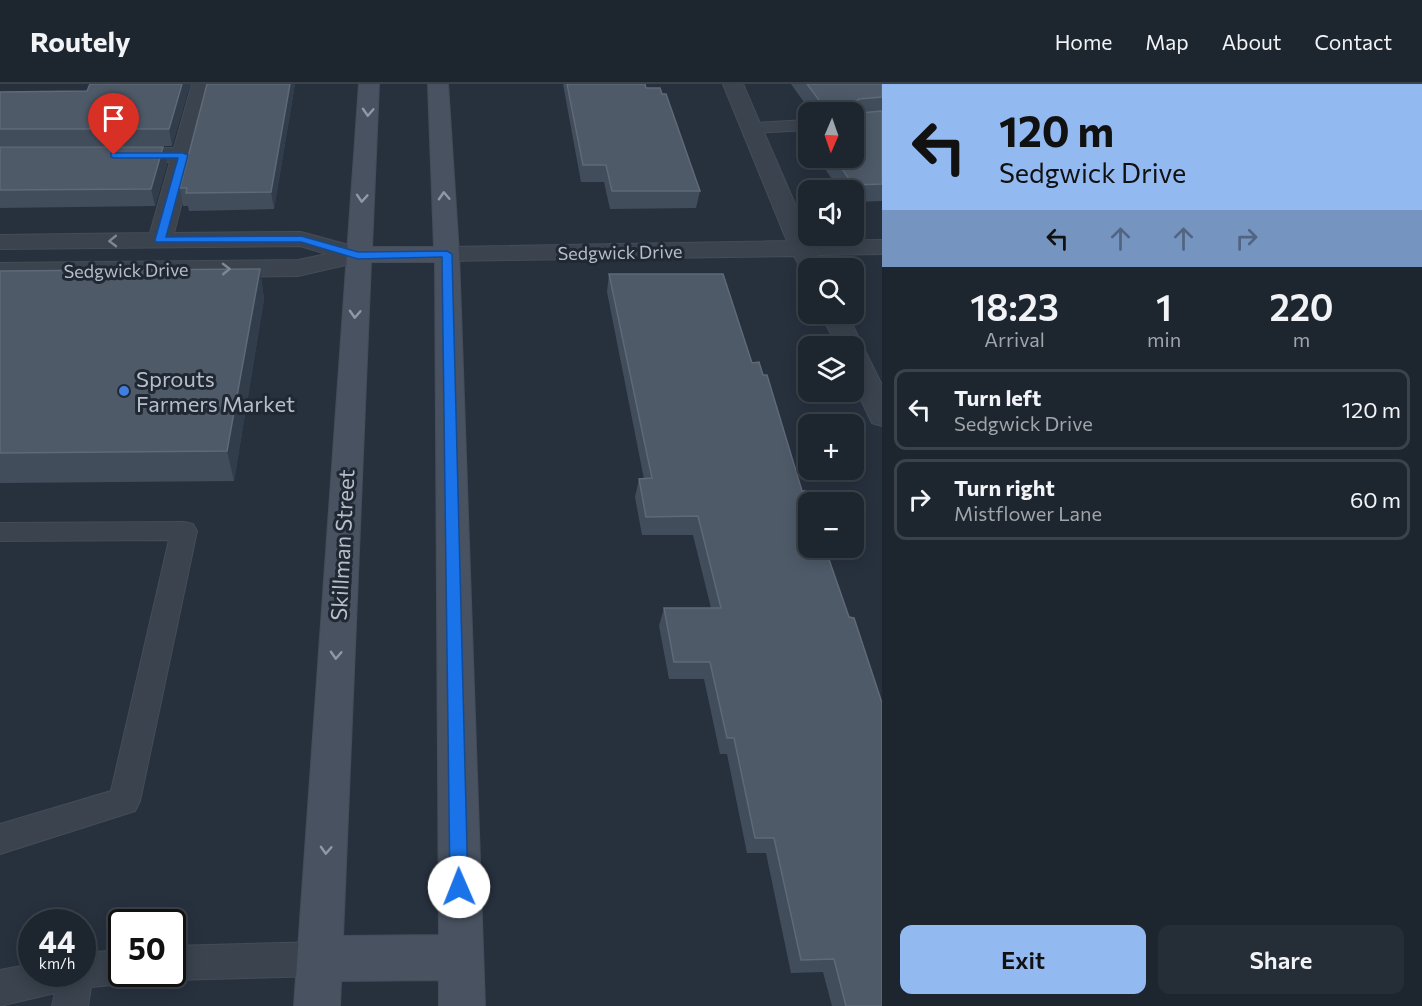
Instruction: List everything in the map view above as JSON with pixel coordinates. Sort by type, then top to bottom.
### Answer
[{"type":"main road","name":"Skillman Street","points":[[317,1006],[369,84]]},
{"type":"main road","points":[[438,84],[447,254],[462,1006]]},
{"type":"main road","name":"Sedgwick Drive","points":[[358,255],[447,254]]},
{"type":"main road","points":[[320,959],[461,957]]},
{"type":"street","points":[[160,240],[202,84]]},
{"type":"street","points":[[733,84],[808,258]]},
{"type":"street","points":[[103,155],[183,155]]},
{"type":"street","name":"Sedgwick Drive","points":[[0,242],[301,239],[358,255]]},
{"type":"street","name":"Sedgwick Drive","points":[[814,258],[882,247]]},
{"type":"street","name":"Sedgwick Drive","points":[[447,254],[798,259]]},
{"type":"street","name":"Sedgwick Drive","points":[[0,271],[298,268],[358,255]]},
{"type":"street","points":[[864,377],[882,416]]},
{"type":"lane","points":[[753,128],[798,126]]},
{"type":"lane","points":[[0,532],[184,531],[124,801],[0,839]]},
{"type":"lane","points":[[186,962],[320,959]]},
{"type":"lane","points":[[0,988],[18,984]]},
{"type":"lane","points":[[70,1006],[74,987]]},
{"type":"building","points":[[90,84],[182,84],[169,129],[0,129],[0,92],[87,91]]},
{"type":"building","points":[[207,84],[290,84],[271,192],[186,193],[187,188],[180,188]]},
{"type":"building","points":[[567,84],[645,84],[646,88],[660,88],[662,94],[666,94],[700,191],[612,191],[606,165],[583,165]]},
{"type":"building","points":[[807,84],[882,84],[882,97],[859,99],[857,102],[820,102]]},
{"type":"building","points":[[882,111],[882,184],[864,185],[864,180],[850,180],[842,168],[864,168],[864,113]]},
{"type":"building","points":[[0,147],[163,147],[151,189],[0,190]]},
{"type":"building","name":"Sprouts Farmers Market","points":[[260,269],[227,451],[0,453],[0,271]]},
{"type":"building","points":[[609,274],[723,274],[752,363],[759,362],[763,375],[767,375],[798,480],[802,491],[806,492],[798,492],[798,558],[828,558],[849,617],[854,618],[882,703],[882,1006],[846,1006],[834,959],[801,960],[774,838],[755,838],[734,738],[727,738],[710,662],[674,662],[664,608],[721,608],[698,516],[646,517],[639,479],[652,478]]},
{"type":"place","name":"Sprouts Farmers Market","points":[[124,391]]},
{"type":"route","points":[[114,155],[183,155],[160,240],[301,239],[358,255],[447,254],[459,887]]}]
